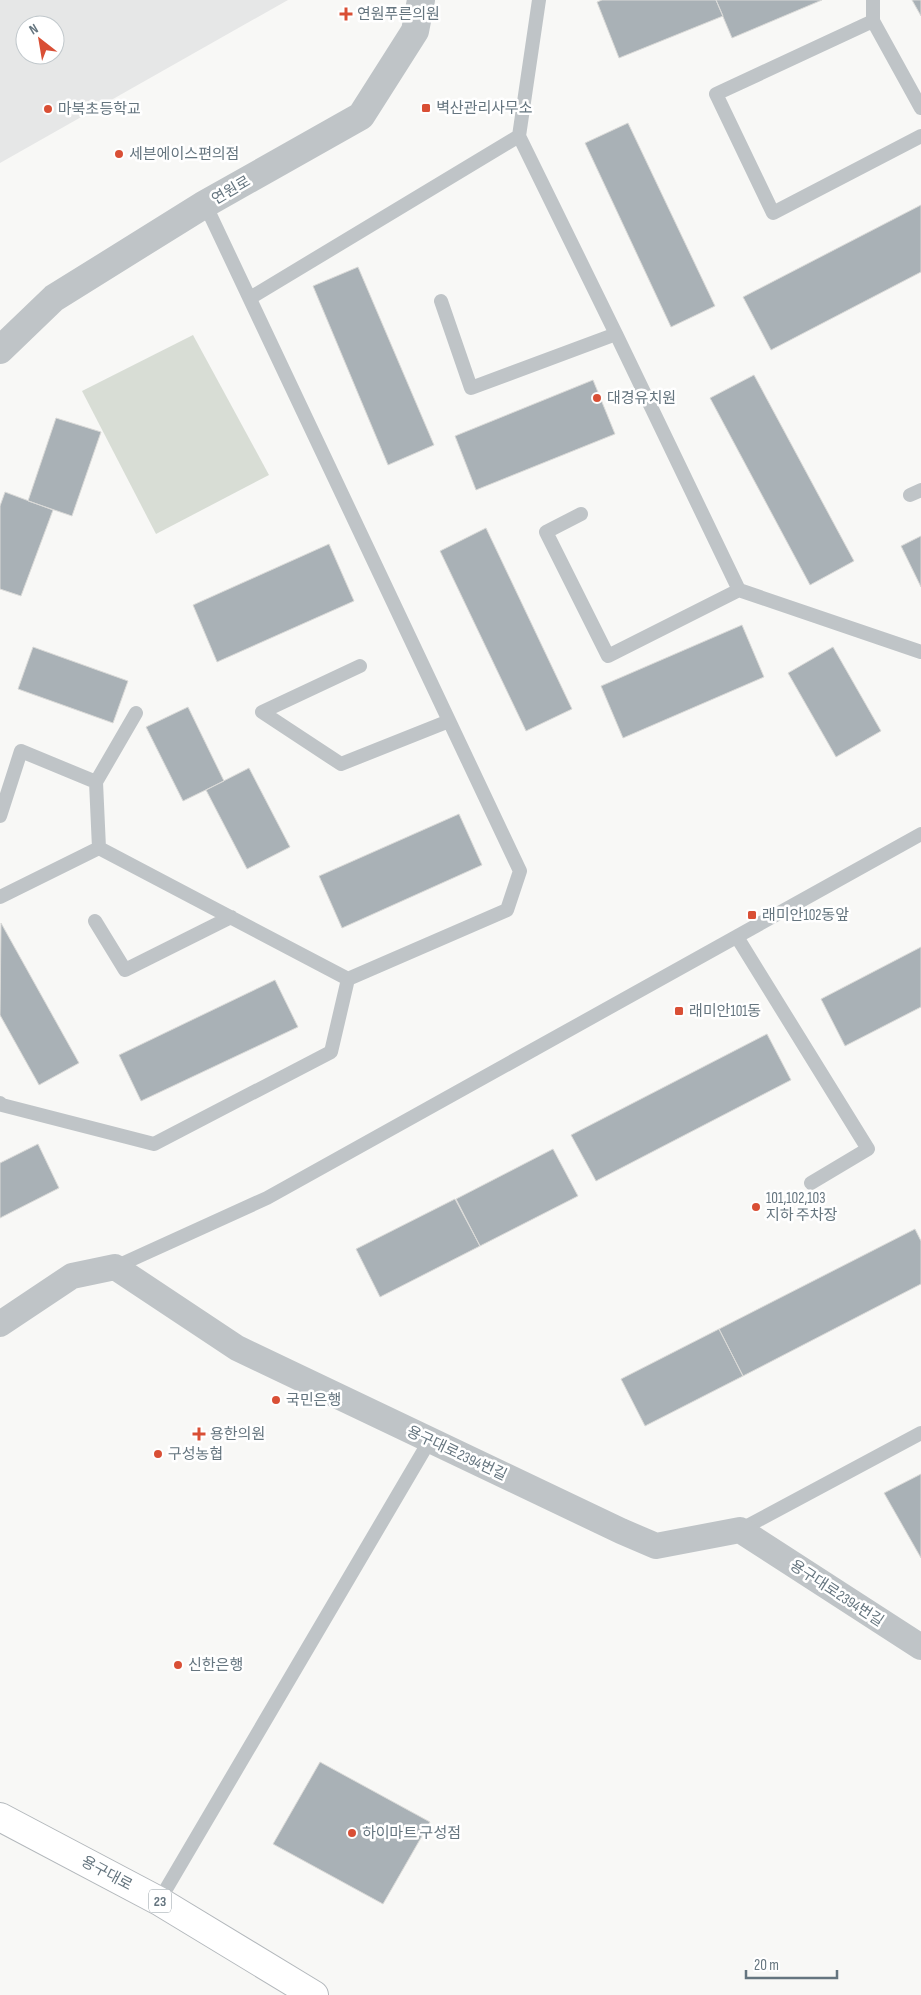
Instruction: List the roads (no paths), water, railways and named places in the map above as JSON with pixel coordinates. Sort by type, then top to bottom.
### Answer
[{"type":"main road","name":"용구대로","points":[[0,1817],[159,1901],[313,1995]]},
{"type":"street","name":"연원로","points":[[0,350],[54,298],[206,204],[361,116],[415,31],[421,0]]},
{"type":"street","points":[[0,1324],[72,1276],[115,1267]]},
{"type":"street","name":"용구대로2394번길","points":[[115,1267],[237,1348],[656,1546],[740,1530],[921,1648]]},
{"type":"lane","points":[[538,0],[519,136],[739,590],[921,652]]},
{"type":"lane","points":[[873,0],[873,21],[921,108]]},
{"type":"lane","points":[[873,21],[716,94],[773,213],[921,136]]},
{"type":"lane","points":[[250,298],[519,136]]},
{"type":"lane","points":[[206,204],[520,871],[507,910],[348,979]]},
{"type":"lane","points":[[441,301],[471,388],[616,334]]},
{"type":"lane","points":[[581,514],[546,532],[608,656],[739,590]]},
{"type":"lane","points":[[360,666],[262,712],[340,764],[449,721]]},
{"type":"lane","points":[[98,848],[96,782],[136,713]]},
{"type":"lane","points":[[0,816],[21,751],[96,782]]},
{"type":"lane","points":[[115,1267],[267,1198],[921,834]]},
{"type":"lane","points":[[98,848],[348,979]]},
{"type":"lane","points":[[0,897],[98,848]]},
{"type":"lane","points":[[96,921],[125,970],[231,917]]},
{"type":"lane","points":[[737,937],[868,1149],[811,1184]]},
{"type":"lane","points":[[1,1105],[154,1144],[330,1052],[348,979]]},
{"type":"lane","points":[[740,1530],[921,1433]]},
{"type":"lane","points":[[159,1901],[430,1440]]},
{"type":"place","name":"연원푸른의원","points":[[346,14]]},
{"type":"place","name":"벽산관리사무소","points":[[426,108]]},
{"type":"place","name":"마북초등학교","points":[[48,109]]},
{"type":"place","name":"세븐에이스편의점","points":[[119,154]]},
{"type":"place","name":"대경유치원","points":[[597,398]]},
{"type":"place","name":"래미안102동앞","points":[[752,915]]},
{"type":"place","name":"래미안101동","points":[[679,1011]]},
{"type":"place","name":"101,102,103 지하 주차장","points":[[756,1207]]},
{"type":"place","name":"국민은행","points":[[276,1400]]},
{"type":"place","name":"용한의원","points":[[199,1434]]},
{"type":"place","name":"구성농협","points":[[158,1454]]},
{"type":"place","name":"신한은행","points":[[178,1665]]},
{"type":"place","name":"하이마트 구성점","points":[[352,1833]]}]
